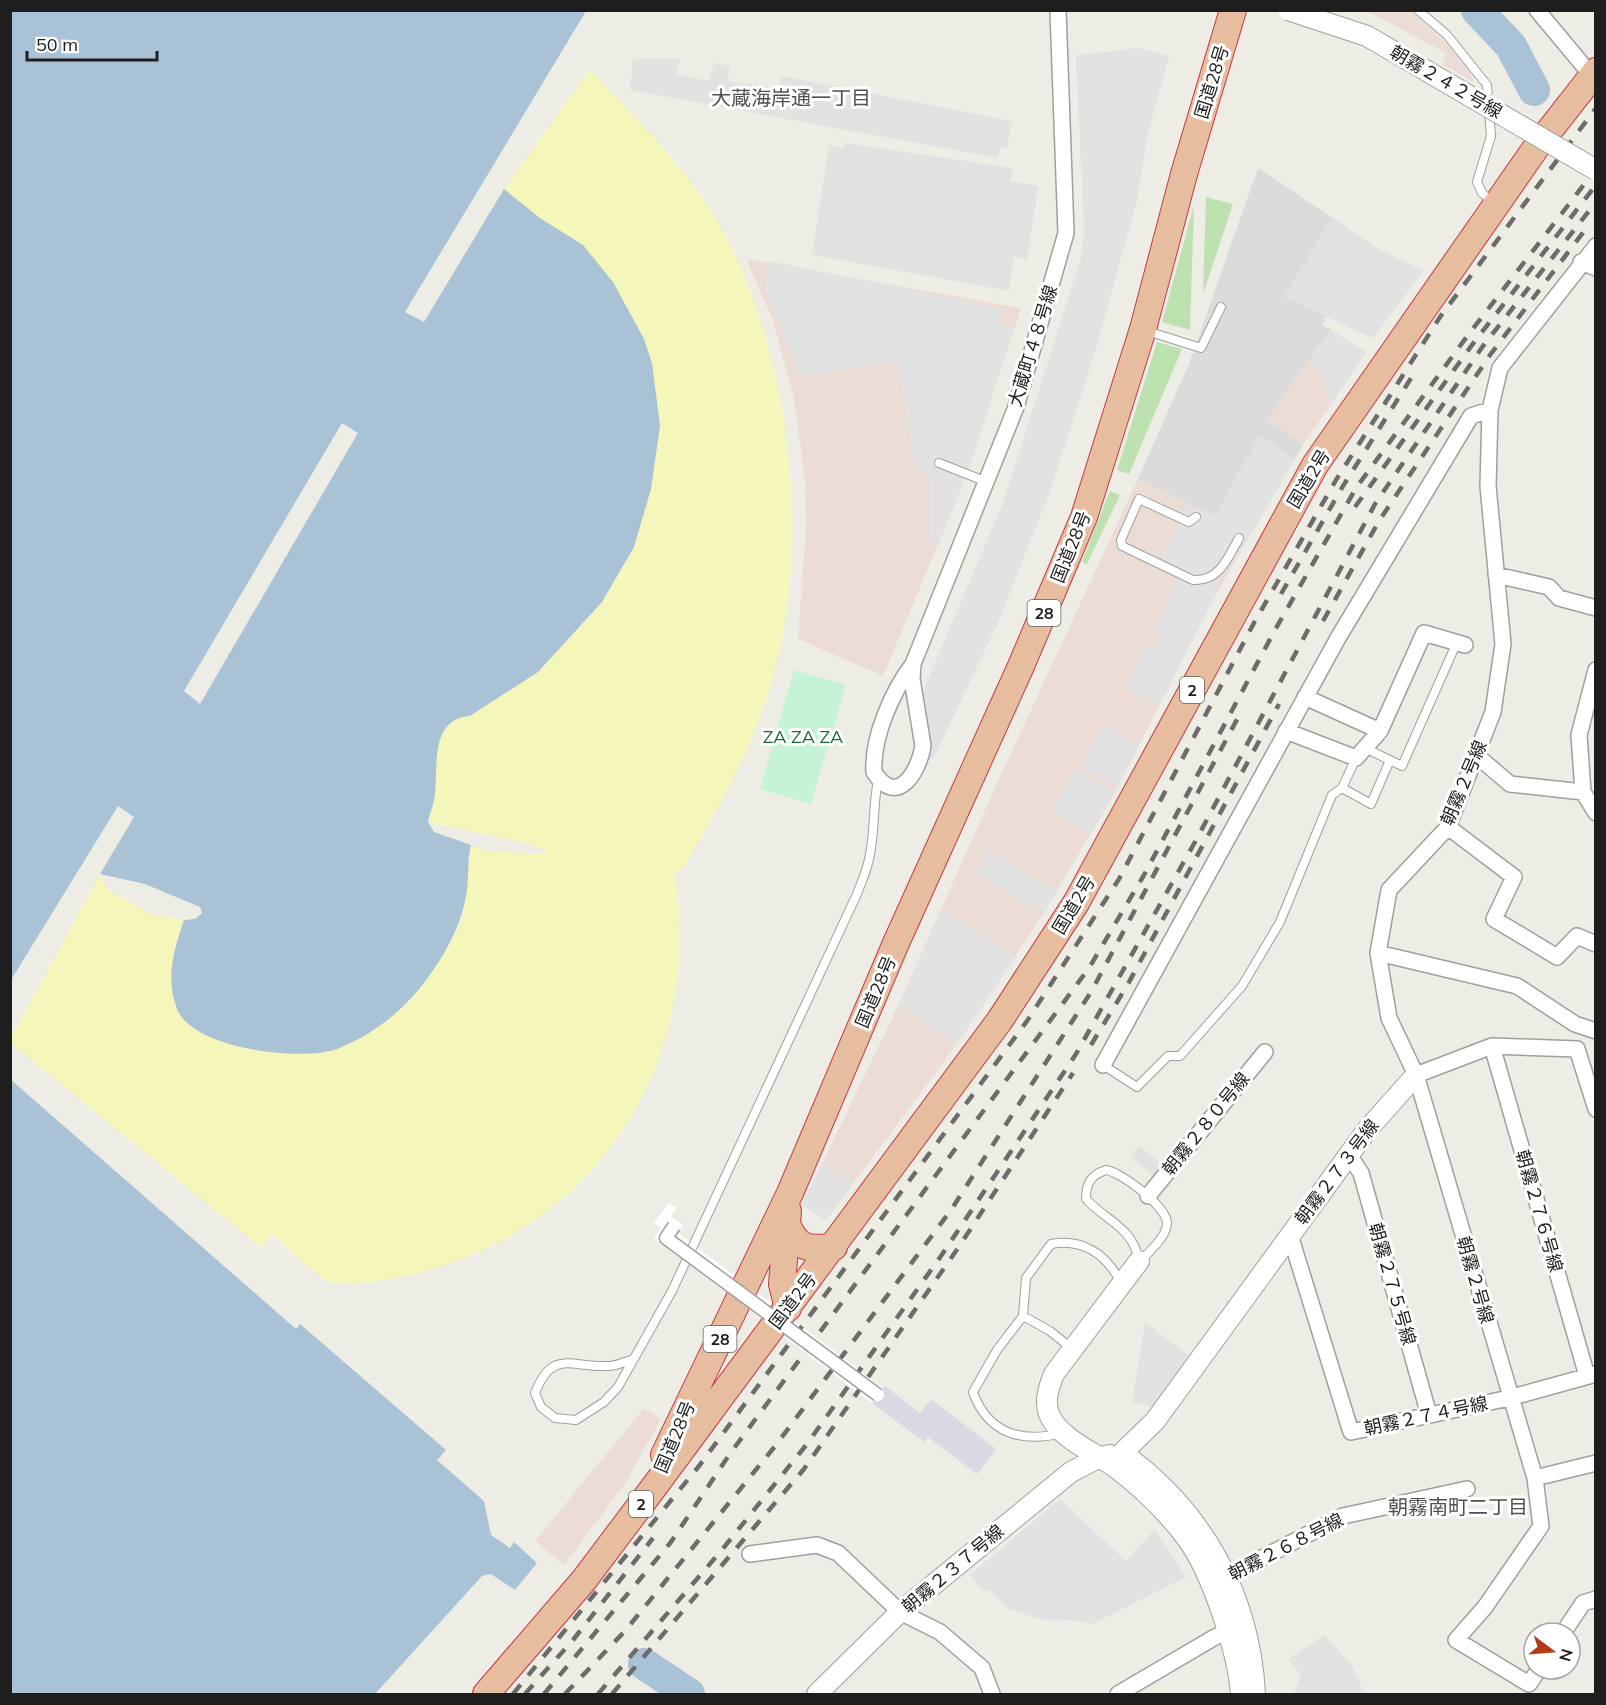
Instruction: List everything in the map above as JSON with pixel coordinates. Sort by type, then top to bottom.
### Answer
[{"type":"highway","name":"国道28号","points":[[654,1487],[666,1450],[790,1193],[896,943],[1022,666],[1084,517],[1143,329],[1233,10]]},
{"type":"highway","name":"国道2号","points":[[486,1695],[584,1580],[834,1247],[1000,1020],[1076,903],[1315,465],[1496,205],[1594,74]]},
{"type":"highway","name":"国道28号","points":[[788,1308],[782,1284],[790,1193]]},
{"type":"highway","points":[[787,1224],[792,1237],[802,1245],[816,1248],[834,1247]]},
{"type":"street","name":"大蔵町４８号線","points":[[913,664],[912,680],[923,746],[921,756],[908,782],[899,787],[885,784],[874,772],[876,746],[904,677],[913,664],[1016,407],[1066,233],[1058,10]]},
{"type":"street","name":"朝霧２４２号線","points":[[1288,10],[1367,36],[1596,170]]},
{"type":"street","points":[[1537,10],[1594,74]]},
{"type":"street","name":"朝霧２号線","points":[[1522,1680],[1456,1640],[1485,1607],[1541,1526],[1535,1478],[1509,1398],[1416,1075],[1389,1018],[1378,953],[1389,890],[1448,827],[1493,712],[1503,644],[1488,486],[1490,410],[1500,368],[1590,258]]},
{"type":"street","points":[[1103,1065],[1286,731],[1471,416],[1490,410]]},
{"type":"street","points":[[1496,575],[1549,587],[1559,598],[1596,608]]},
{"type":"street","points":[[1286,731],[1361,753],[1380,731],[1424,633],[1461,643]]},
{"type":"street","points":[[1596,670],[1579,735],[1583,792],[1596,813]]},
{"type":"street","points":[[1305,698],[1380,731]]},
{"type":"street","points":[[1476,755],[1510,784],[1583,792]]},
{"type":"street","points":[[1448,827],[1514,877],[1494,919],[1557,957],[1577,936],[1596,944]]},
{"type":"street","points":[[1378,953],[1517,986],[1575,1024],[1596,1031]]},
{"type":"street","name":"朝霧２７３号線","points":[[1122,1453],[1155,1421],[1348,1155],[1416,1075],[1492,1046],[1577,1049],[1596,1109]]},
{"type":"street","name":"朝霧２７６号線","points":[[1492,1046],[1591,1375]]},
{"type":"street","name":"朝霧２８０号線","points":[[1148,1196],[1265,1052]]},
{"type":"street","name":"朝霧２７５号線","points":[[1348,1155],[1361,1173],[1429,1415]]},
{"type":"street","points":[[674,1226],[666,1238],[878,1395]]},
{"type":"street","name":"朝霧２７４号線","points":[[1290,1235],[1351,1432],[1509,1398],[1591,1375]]},
{"type":"street","points":[[1140,1262],[1071,1348],[1054,1374],[1047,1391],[1049,1414],[1063,1433],[1100,1457],[1147,1494],[1186,1537],[1218,1580]]},
{"type":"street","points":[[1122,1453],[1139,1465],[1189,1513],[1213,1548],[1218,1580],[1235,1628],[1254,1670],[1255,1695]]},
{"type":"street","name":"朝霧２３７号線","points":[[817,1695],[900,1612],[1071,1472],[1100,1457],[1122,1453]]},
{"type":"street","points":[[1535,1478],[1596,1463]]},
{"type":"street","name":"朝霧２６８号線","points":[[1218,1580],[1343,1516],[1467,1489]]},
{"type":"street","points":[[750,1554],[818,1545],[838,1553],[900,1612],[940,1632],[982,1668],[992,1695]]},
{"type":"street","points":[[1571,1621],[1583,1602],[1596,1599]]},
{"type":"street","points":[[1118,1695],[1235,1628]]},
{"type":"street","points":[[1235,1628],[1241,1695]]},
{"type":"lane","points":[[1418,10],[1447,35],[1487,85],[1491,136],[1477,182],[1482,193],[1496,205]]},
{"type":"lane","points":[[1143,329],[1201,348],[1221,307]]},
{"type":"lane","points":[[939,463],[987,482]]},
{"type":"lane","points":[[1196,517],[1189,522],[1139,499],[1121,540],[1122,546],[1193,580],[1201,580],[1221,570],[1239,538]]},
{"type":"lane","points":[[1103,1065],[1137,1087],[1168,1056],[1180,1056],[1242,986],[1280,922],[1332,795],[1342,788],[1361,753],[1390,760],[1402,766],[1461,643]]},
{"type":"lane","points":[[1342,788],[1371,804],[1390,760]]},
{"type":"lane","points":[[631,1360],[610,1366],[573,1363],[556,1365],[543,1374],[535,1393],[541,1407],[555,1418],[576,1420],[589,1414],[618,1387],[631,1360],[672,1292],[857,894],[870,856],[874,801],[879,779]]},
{"type":"lane","points":[[1114,1171],[1148,1196],[1167,1216],[1167,1226],[1150,1252],[1140,1262],[1137,1245],[1130,1236],[1086,1199],[1086,1186],[1097,1173],[1114,1171]]},
{"type":"lane","points":[[1063,1433],[1039,1439],[1015,1437],[980,1412],[973,1392],[997,1350],[1023,1316],[1026,1278],[1051,1244],[1065,1241],[1084,1245],[1111,1264],[1122,1284]]},
{"type":"lane","points":[[1023,1316],[1050,1331],[1071,1348]]},
{"type":"shaded area","points":[[1367,11],[1411,11],[1446,43],[1467,67],[1475,83],[1443,64],[1446,53]]},
{"type":"shaded area","points":[[1138,48],[1169,56],[1148,133],[1137,200],[1096,349],[1050,491],[1000,618],[933,760],[927,758],[922,693],[1003,503],[1080,261],[1084,232],[1076,55]]},
{"type":"shaded area","points":[[680,58],[676,74],[709,81],[714,63],[730,66],[727,81],[779,88],[782,76],[1012,121],[1007,148],[1000,147],[998,158],[630,90],[633,59]]},
{"type":"shaded area","points":[[845,143],[1013,168],[1010,181],[1038,186],[1027,260],[1014,256],[1009,291],[812,255],[829,145],[843,148]]},
{"type":"shaded area","points":[[1258,168],[1378,249],[1423,271],[1373,338],[1326,316],[1322,325],[1331,330],[1267,419],[1303,445],[1295,459],[1260,436],[1215,516],[1138,479],[1189,364]]},
{"type":"shaded area","points":[[1206,197],[1233,204],[1203,294]]},
{"type":"shaded area","points":[[1194,205],[1190,330],[1162,322]]},
{"type":"shaded area","points":[[1332,217],[1378,249],[1423,271],[1373,338],[1284,297]]},
{"type":"shaded area","points":[[746,259],[1021,308],[962,487],[883,676],[798,639],[806,527],[805,481],[794,398],[773,320]]},
{"type":"shaded area","points":[[770,261],[1003,309],[998,323],[1015,326],[971,463],[938,546],[930,542],[930,476],[919,473],[913,454],[898,362],[800,376],[765,288]]},
{"type":"shaded area","points":[[1331,330],[1366,352],[1303,445],[1267,419]]},
{"type":"shaded area","points":[[1331,330],[1366,352],[1330,406],[1321,374],[1308,362]]},
{"type":"shaded area","points":[[1157,342],[1182,349],[1129,474],[1117,470]]},
{"type":"shaded area","points":[[1260,435],[1295,459],[1216,594],[1115,792],[1044,913],[957,1044],[826,1220],[802,1205],[899,1004],[999,779],[1138,479],[1215,516]]},
{"type":"shaded area","points":[[1260,435],[1295,459],[1240,552],[1235,550],[1212,591],[1216,594],[1159,706],[1125,688],[1146,644],[1155,648],[1161,635],[1153,631],[1179,577],[1157,566],[1188,503],[1215,516]]},
{"type":"shaded area","points":[[1110,491],[1120,495],[1087,564],[1082,562]]},
{"type":"shaded area","points":[[1103,725],[1139,746],[1118,787],[1080,765]]},
{"type":"shaded area","points":[[1075,769],[1115,792],[1091,834],[1052,811]]},
{"type":"shaded area","points":[[988,850],[1057,890],[1044,913],[975,873]]},
{"type":"shaded area","points":[[941,910],[1016,956],[957,1044],[899,1004]]},
{"type":"shaded area","points":[[1139,1146],[1164,1165],[1155,1177],[1130,1157]]},
{"type":"shaded area","points":[[822,1163],[852,1184],[826,1220],[802,1205]]},
{"type":"shaded area","points":[[1145,1322],[1189,1356],[1154,1407],[1132,1402]]},
{"type":"shaded area","points":[[885,1386],[920,1413],[931,1399],[996,1449],[977,1474],[928,1437],[924,1442],[872,1403]]},
{"type":"shaded area","points":[[644,1408],[661,1419],[626,1482],[564,1565],[535,1541]]},
{"type":"shaded area","points":[[1060,1499],[1126,1561],[1155,1529],[1186,1577],[1093,1624],[1079,1621],[1044,1620],[1008,1609],[990,1591],[980,1588],[970,1575]]},
{"type":"shaded area","points":[[1325,1635],[1352,1666],[1365,1694],[1297,1694],[1294,1692],[1301,1675],[1288,1659]]},
{"type":"sand","points":[[590,70],[655,139],[700,194],[739,265],[761,321],[777,382],[787,445],[792,509],[791,572],[784,632],[770,687],[743,757],[709,823],[684,866],[675,876],[680,943],[673,1008],[655,1069],[626,1124],[588,1174],[541,1215],[485,1249],[422,1272],[374,1281],[335,1283],[313,1271],[272,1234],[261,1247],[11,1043],[11,1038],[100,874],[109,891],[151,914],[184,920],[172,956],[210,1037],[266,1052],[420,988],[462,919],[471,845],[487,851],[547,854],[549,851],[522,842],[428,822],[435,794],[439,745],[448,725],[457,719],[470,716],[538,672],[602,603],[634,547],[651,489],[660,426],[644,339],[613,282],[504,189]]},
{"type":"green space","name":"ZA ZA ZA","points":[[794,670],[846,685],[811,804],[760,789]]},
{"type":"water","points":[[11,10],[586,11],[405,312],[424,322],[504,189],[540,218],[583,245],[613,282],[644,339],[652,363],[660,426],[651,489],[634,547],[602,602],[538,672],[470,716],[457,719],[448,725],[442,734],[437,757],[434,798],[428,822],[434,832],[471,845],[467,890],[461,916],[444,954],[420,988],[393,1016],[361,1038],[337,1049],[320,1053],[275,1053],[225,1043],[204,1034],[187,1023],[177,1009],[173,998],[171,975],[174,953],[184,920],[195,919],[202,913],[200,907],[145,884],[100,874],[134,817],[118,806],[11,980]],"holes":[[[342,423],[358,433],[200,704],[184,691]]]},
{"type":"water","points":[[10,1079],[296,1329],[300,1324],[446,1450],[437,1460],[484,1501],[491,1535],[510,1548],[514,1542],[537,1563],[515,1590],[491,1574],[482,1576],[375,1694],[11,1694]]},
{"type":"pier","points":[[669,1203],[676,1208],[671,1216],[683,1225],[678,1233],[883,1388],[872,1403],[654,1238],[661,1228],[654,1223]]},
{"type":"waterway","points":[[1477,10],[1511,46],[1534,90]]},
{"type":"waterway","points":[[644,1664],[689,1694]]},
{"type":"railway","points":[[513,1694],[699,1466],[1027,1021],[1119,879],[1255,621],[1336,480],[1440,317],[1596,108]]},
{"type":"railway","points":[[544,1694],[671,1542],[729,1455],[1089,968],[1144,875],[1275,630],[1356,488],[1468,335],[1596,169]]},
{"type":"railway","points":[[1355,507],[1472,345],[1596,185]]},
{"type":"railway","points":[[598,1694],[721,1551],[807,1444],[941,1256],[1076,1054],[1195,842],[1375,504],[1483,346],[1596,202]]},
{"type":"railway","points":[[1323,621],[1379,521],[1490,355],[1588,226]]},
{"type":"railway","points":[[1281,594],[1343,486],[1413,375]]},
{"type":"railway","points":[[1091,1045],[1128,984],[1279,704]]},
{"type":"railway","points":[[565,1694],[625,1631],[776,1445],[951,1210],[1091,992],[1241,712]]},
{"type":"railway","points":[[612,1694],[804,1469],[956,1251],[1073,1073]]},
{"type":"railway","points":[[525,1694],[573,1640],[653,1538]]},
{"type":"district","name":"大蔵海岸通一丁目","points":[[791,98]]},
{"type":"district","name":"朝霧南町二丁目","points":[[1458,1507]]}]
